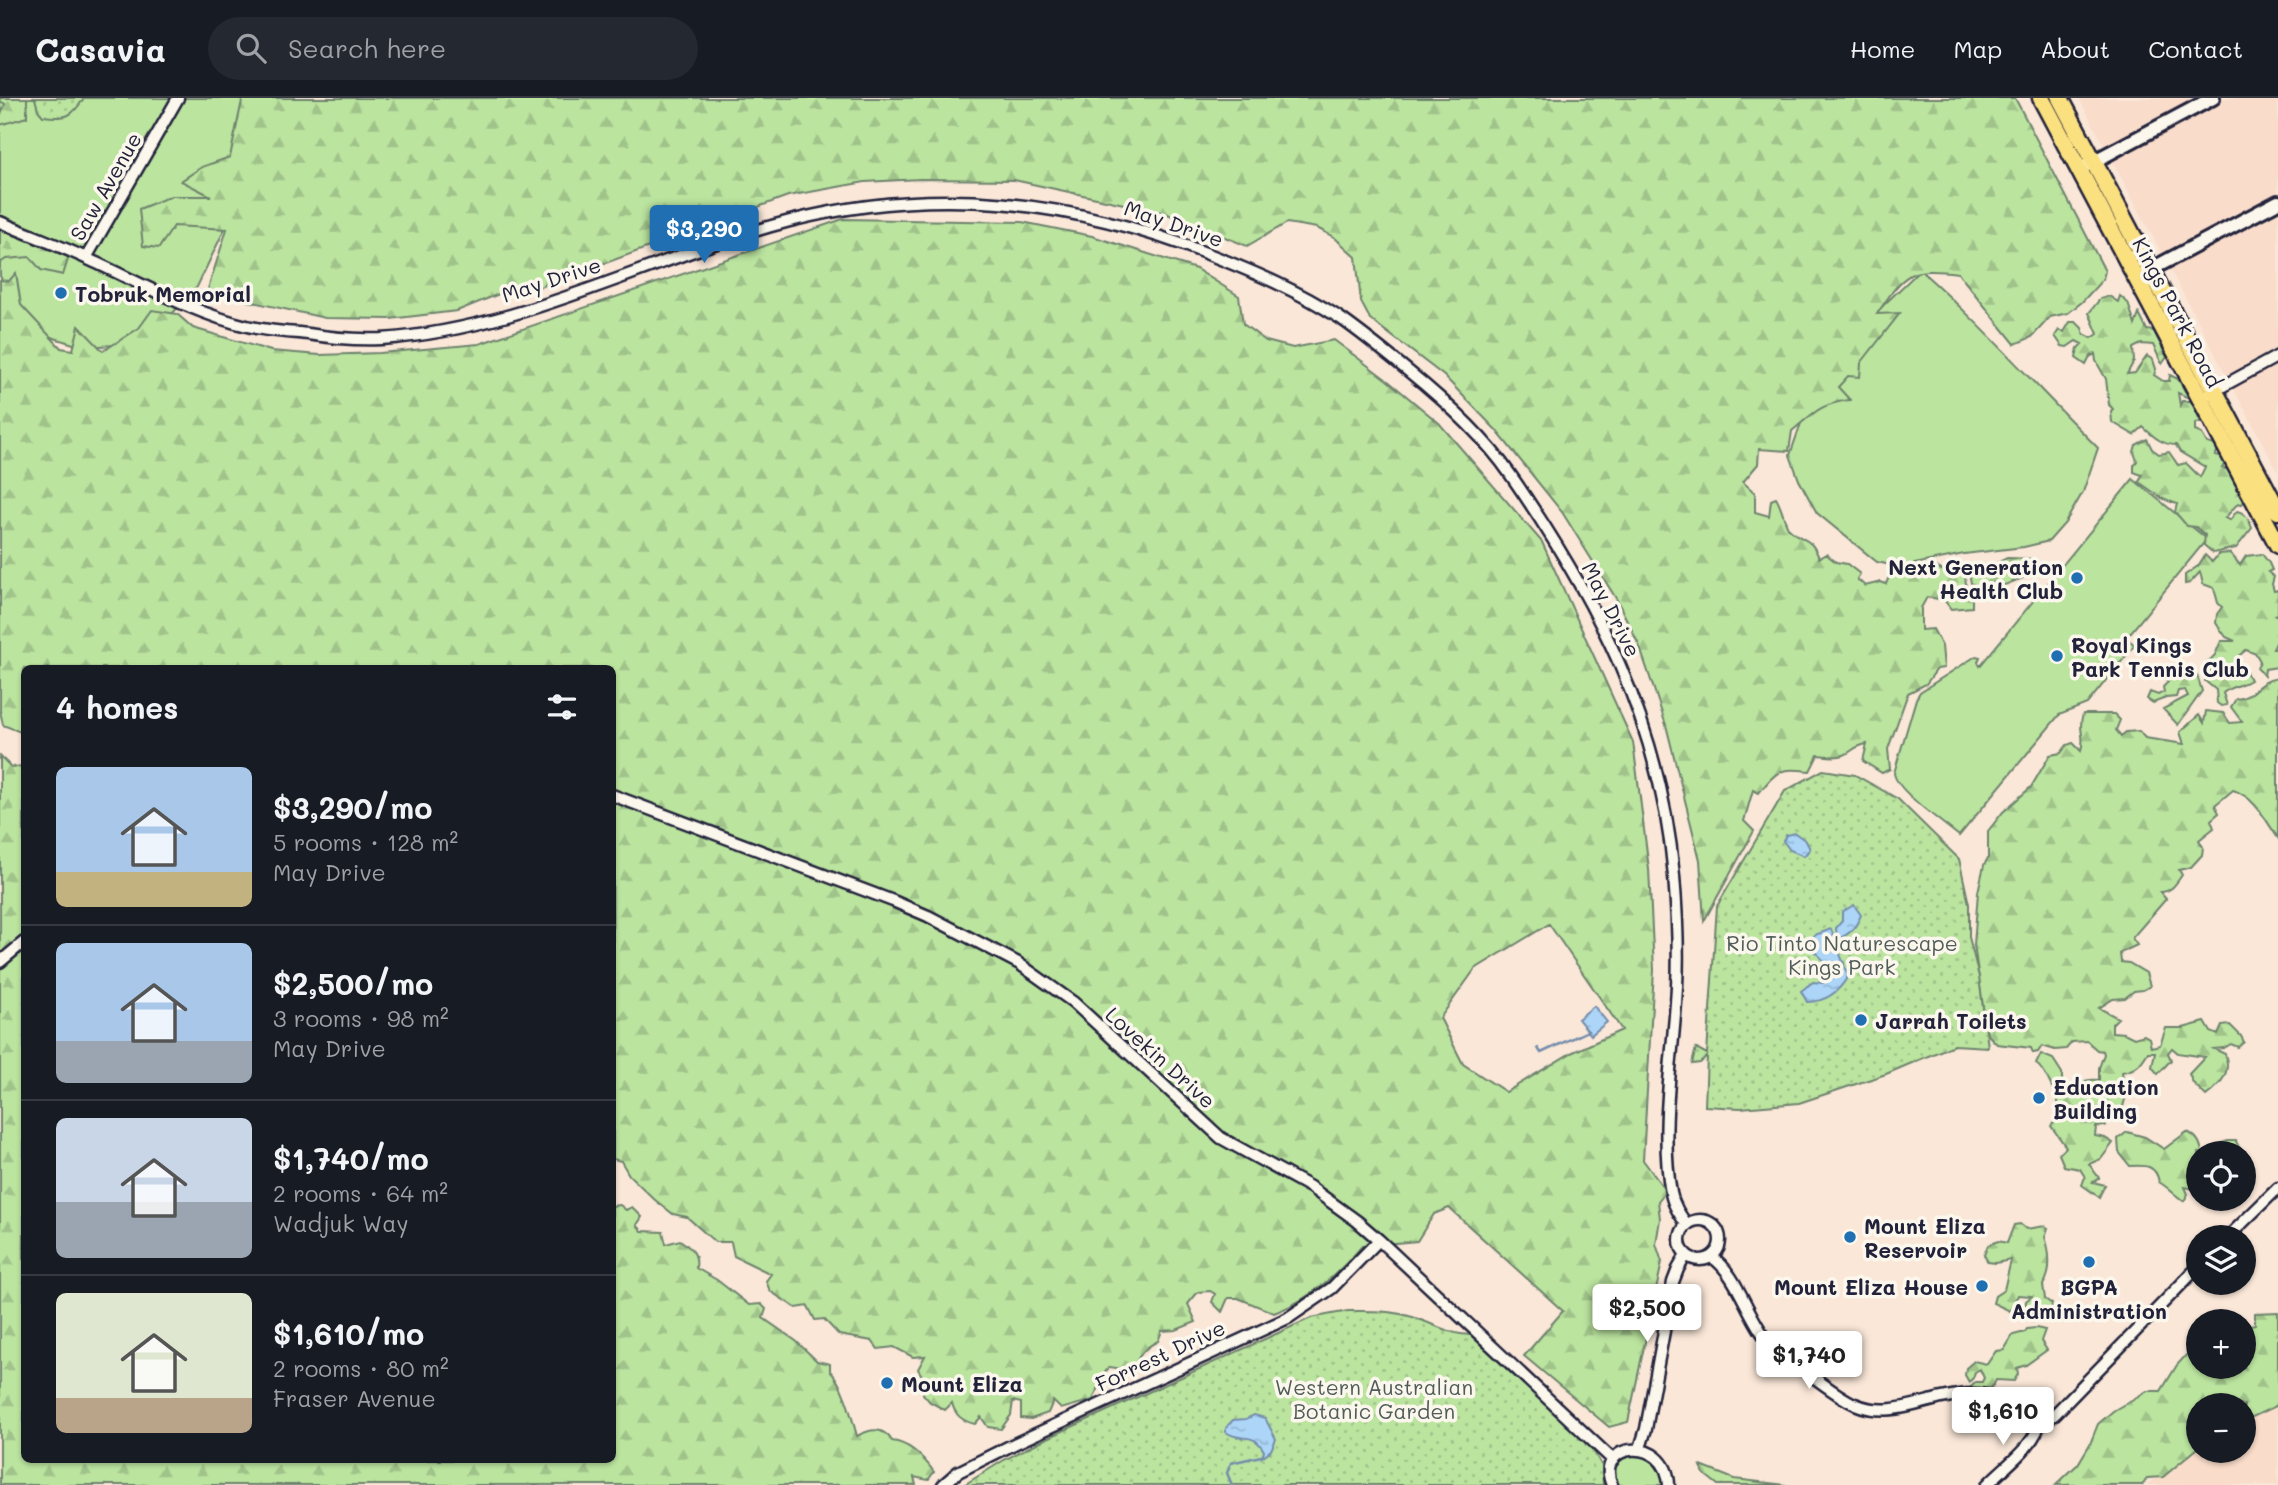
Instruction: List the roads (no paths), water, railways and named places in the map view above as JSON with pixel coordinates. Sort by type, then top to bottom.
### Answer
[{"type":"main road","name":"Kings Park Road","points":[[2040,98],[2151,270],[2253,499],[2275,540]]},
{"type":"main road","name":"Kings Park Road","points":[[2060,98],[2086,166],[2136,278],[2278,511]]},
{"type":"street","name":"Saw Avenue","points":[[86,258],[178,98]]},
{"type":"street","points":[[2086,166],[2213,98]]},
{"type":"street","name":"May Drive","points":[[0,222],[182,303],[250,327],[340,339],[377,339],[461,328],[789,221],[875,204],[941,200],[995,202],[1104,219],[1166,238],[1253,271],[1296,292],[1338,317],[1423,383],[1467,425],[1503,465],[1547,528],[1599,618],[1625,675],[1659,782],[1673,870],[1677,986],[1669,1083],[1668,1153],[1671,1196],[1677,1212],[1687,1225]]},
{"type":"street","points":[[2136,278],[2278,202]]},
{"type":"street","points":[[2208,394],[2278,356]]},
{"type":"street","points":[[2253,499],[2278,511],[2274,519],[2275,540]]},
{"type":"street","name":"Lovekin Drive","points":[[616,797],[893,901],[928,916],[1018,963],[1073,1003],[1221,1138],[1310,1187],[1379,1240],[1612,1460]]},
{"type":"street","points":[[0,962],[21,944]]},
{"type":"street","points":[[2240,1225],[2278,1188]]},
{"type":"street","points":[[1700,1220],[1713,1225],[1720,1238],[1720,1245],[1712,1257],[1699,1261],[1686,1255],[1680,1244],[1680,1237],[1687,1225],[1700,1220]]},
{"type":"street","name":"Forrest Drive","points":[[943,1485],[958,1472],[1016,1443],[1288,1318],[1332,1288],[1379,1240]]},
{"type":"street","points":[[1640,1448],[1646,1430],[1673,1282],[1686,1255]]},
{"type":"street","points":[[1712,1257],[1724,1268],[1765,1338],[1854,1404],[1888,1411],[1948,1395],[1973,1393],[2004,1399],[2041,1418],[2050,1418],[2186,1279]]},
{"type":"street","points":[[1987,1485],[2033,1439],[2041,1418]]},
{"type":"street","points":[[1612,1485],[1609,1470],[1612,1460],[1626,1450],[1640,1448],[1657,1458],[1664,1466],[1669,1476],[1669,1485]]},
{"type":"water","points":[[1795,833],[1806,841],[1810,849],[1804,856],[1790,850],[1783,841],[1786,835]]},
{"type":"water","points":[[1854,905],[1861,915],[1855,927],[1837,939],[1836,928],[1842,921],[1842,912]]},
{"type":"water","points":[[1831,929],[1848,976],[1831,995],[1807,1002],[1801,991],[1813,982],[1823,983],[1835,976],[1809,945],[1815,935]]},
{"type":"water","points":[[1594,1006],[1607,1022],[1591,1035],[1578,1019]]},
{"type":"water","points":[[1254,1415],[1265,1418],[1276,1439],[1271,1450],[1262,1457],[1264,1451],[1256,1441],[1226,1432],[1233,1420]]},
{"type":"waterway","points":[[1538,1048],[1541,1053],[1588,1031]]},
{"type":"waterway","points":[[1232,1485],[1227,1473],[1231,1463],[1261,1456]]},
{"type":"place","name":"Tobruk Memorial","points":[[61,293]]},
{"type":"place","name":"Next Generation Health Club","points":[[2077,578]]},
{"type":"place","name":"Royal Kings Park Tennis Club","points":[[2057,656]]},
{"type":"place","name":"Jarrah Toilets","points":[[1861,1020]]},
{"type":"place","name":"Education Building","points":[[2039,1098]]},
{"type":"place","name":"Mount Eliza Reservoir","points":[[1850,1237]]},
{"type":"place","name":"BGPA Administration","points":[[2089,1262]]},
{"type":"place","name":"Mount Eliza House","points":[[1982,1286]]},
{"type":"place","name":"Mount Eliza","points":[[887,1383]]},
{"type":"park label","name":"Rio Tinto Naturescape Kings Park","points":[[1842,954]]},
{"type":"park label","name":"Western Australian Botanic Garden","points":[[1374,1398]]}]
